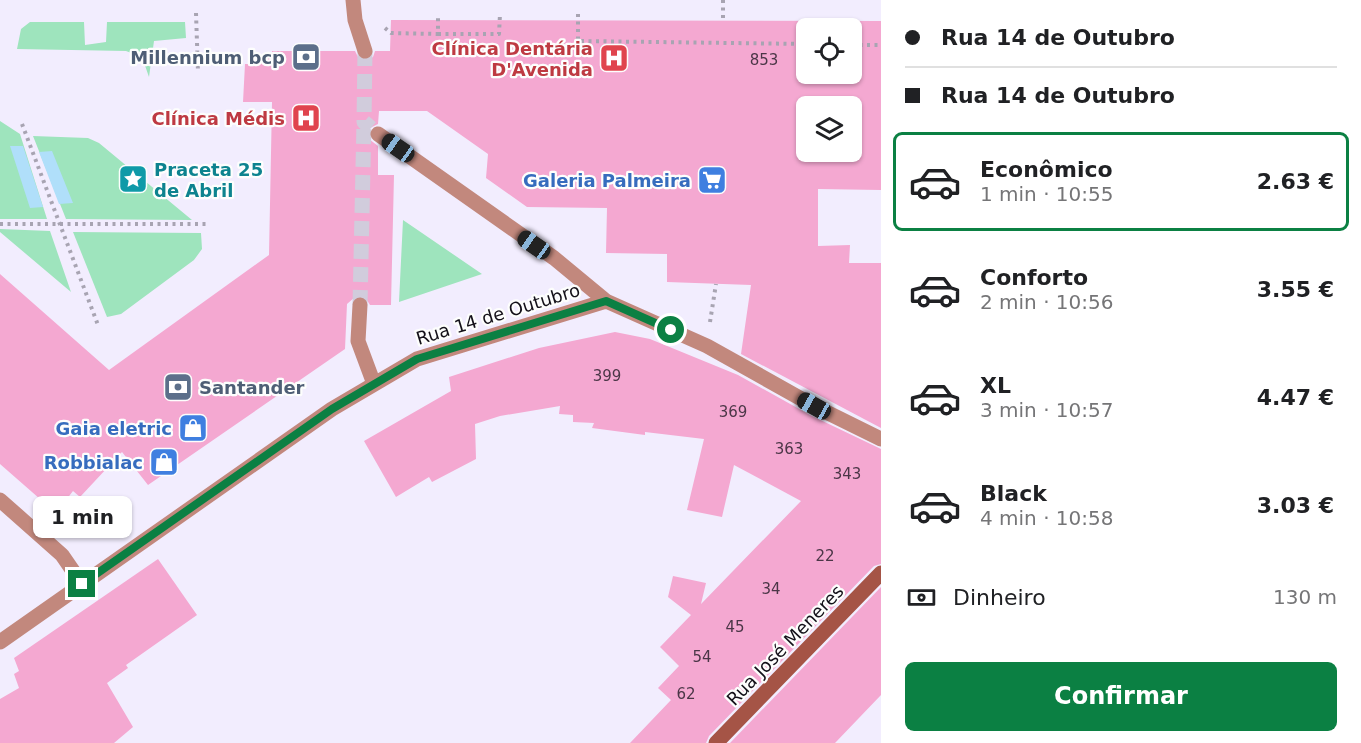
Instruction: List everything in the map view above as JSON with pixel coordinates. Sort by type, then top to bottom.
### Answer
[{"type":"street","points":[[353,0],[355,20],[365,51]]},
{"type":"street","points":[[378,134],[554,258],[606,301]]},
{"type":"street","name":"Rua 14 de Outubro","points":[[0,642],[332,409],[417,359],[606,301],[707,346],[814,406],[881,439]]},
{"type":"street","points":[[360,304],[358,341],[374,384]]},
{"type":"street","points":[[0,500],[62,555],[82,584]]},
{"type":"street","name":"Rua José Meneres","points":[[716,743],[881,573]]},
{"type":"path","points":[[723,0],[723,21]]},
{"type":"path","points":[[196,13],[198,72]]},
{"type":"path","points":[[438,14],[438,34]]},
{"type":"path","points":[[384,26],[391,33],[500,34],[500,14]]},
{"type":"path","points":[[578,14],[578,41],[796,44]]},
{"type":"path","points":[[862,45],[881,45]]},
{"type":"path","points":[[22,124],[98,325]]},
{"type":"path","points":[[0,224],[208,224]]},
{"type":"path","points":[[707,346],[716,284]]},
{"type":"green space","points":[[30,22],[84,22],[85,45],[106,42],[107,22],[185,22],[186,38],[154,41],[149,77],[142,57],[126,51],[17,49],[21,29]]},
{"type":"green space","points":[[0,121],[20,134],[47,219],[0,219]]},
{"type":"green space","points":[[33,136],[88,138],[99,143],[192,220],[66,219]]},
{"type":"green space","points":[[403,220],[482,274],[399,302]]},
{"type":"green space","points":[[0,229],[50,231],[71,292],[0,232]]},
{"type":"green space","points":[[73,232],[201,233],[202,249],[194,260],[121,314],[107,317]]},
{"type":"water","points":[[10,146],[23,146],[43,207],[30,208]]},
{"type":"water","points":[[52,151],[73,203],[59,204],[39,152]]},
{"type":"building","points":[[391,20],[796,21],[796,84],[862,84],[862,21],[881,21],[881,190],[818,189],[818,246],[850,245],[849,263],[881,263],[881,428],[741,354],[751,285],[667,282],[667,254],[606,253],[607,208],[527,207],[486,178],[488,154],[427,111],[379,111],[378,124],[370,128],[368,134],[369,139],[378,146],[378,175],[394,175],[391,305],[370,305],[365,297],[355,297],[347,304],[345,349],[148,485],[122,452],[80,497],[73,491],[56,513],[0,464],[0,274],[109,370],[269,255],[272,102],[243,102],[245,64],[251,64],[251,56],[272,56],[272,51],[355,51],[359,59],[367,60],[373,57],[375,51],[390,51]]},
{"type":"building","points":[[615,332],[650,339],[738,375],[810,415],[881,449],[881,564],[874,566],[709,736],[706,743],[630,743],[671,700],[658,688],[679,666],[660,647],[691,615],[668,597],[673,576],[706,583],[701,604],[801,501],[734,465],[722,517],[687,510],[704,439],[592,428],[594,423],[573,422],[573,415],[559,414],[560,406],[500,416],[475,424],[476,459],[432,482],[429,477],[396,497],[364,441],[451,391],[449,377],[539,348]]},
{"type":"building","points":[[158,559],[197,615],[126,665],[128,668],[107,683],[133,727],[114,743],[0,743],[0,699],[19,688],[14,674],[19,671],[14,658]]},
{"type":"building","points":[[881,587],[881,695],[835,743],[730,743]]},
{"type":"tunnel","points":[[365,51],[364,122],[371,128]]},
{"type":"tunnel","points":[[360,305],[364,122]]},
{"type":"place","name":"Millennium bcp","points":[[306,57]]},
{"type":"place","name":"Clínica Dentária D'Avenida","points":[[614,58]]},
{"type":"place","name":"Clínica Médis","points":[[306,118]]},
{"type":"place","name":"Praceta 25 de Abril","points":[[133,179]]},
{"type":"place","name":"Galeria Palmeira","points":[[712,180]]},
{"type":"place","name":"Santander","points":[[178,387]]},
{"type":"place","name":"Gaia eletric","points":[[193,428]]},
{"type":"place","name":"Robbialac","points":[[164,462]]},
{"type":"route","points":[[82,584],[332,409],[417,359],[606,301],[671,330]]}]
